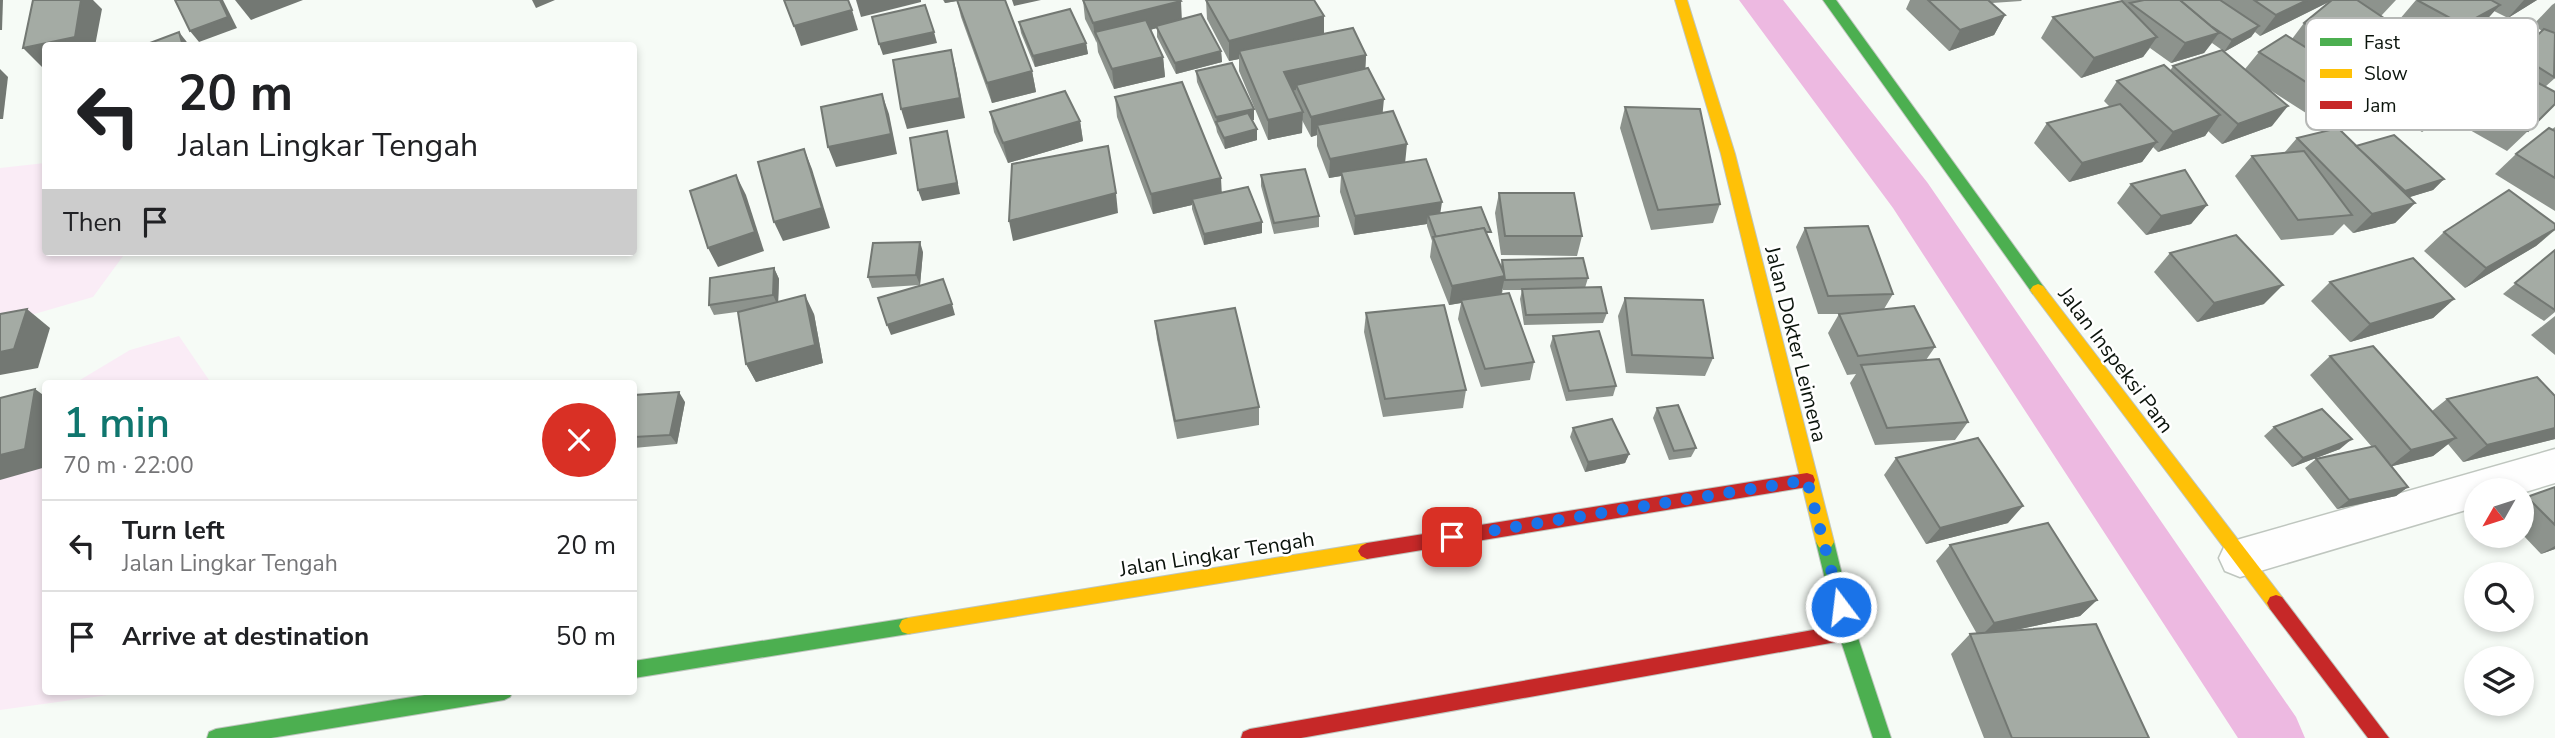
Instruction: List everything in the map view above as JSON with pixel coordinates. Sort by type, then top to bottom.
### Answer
[{"type":"main road","name":"Jalan Dokter Leimena","points":[[1681,0],[1728,154],[1847,632],[1882,738]]},
{"type":"main road","name":"Jalan Inspeksi Pam","points":[[1829,0],[1848,32],[1920,125],[1991,229],[2380,738]]},
{"type":"main road","name":"Jalan Lingkar Tengah","points":[[637,670],[1807,480]]},
{"type":"main road","points":[[1250,738],[1847,632]]},
{"type":"main road","points":[[216,738],[479,695]]},
{"type":"street","points":[[2240,558],[2555,466]]},
{"type":"shaded area","points":[[42,163],[42,256],[123,256],[93,297],[0,324],[0,168]]},
{"type":"shaded area","points":[[179,336],[209,380],[80,380],[130,350]]},
{"type":"shaded area","points":[[42,462],[42,695],[108,695],[0,710],[0,471]]},
{"type":"building","points":[[33,0],[81,0],[75,37],[23,48]]},
{"type":"building","points":[[175,0],[220,0],[228,17],[190,31]]},
{"type":"building","points":[[784,0],[848,0],[852,10],[794,26]]},
{"type":"building","points":[[957,0],[1005,0],[1032,71],[987,83]]},
{"type":"building","points":[[1083,0],[1180,0],[1181,1],[1093,23]]},
{"type":"building","points":[[1206,0],[1314,0],[1324,16],[1229,41]]},
{"type":"building","points":[[1928,0],[1988,0],[2005,15],[1960,30]]},
{"type":"building","points":[[2144,0],[2180,0],[2219,33],[2185,43],[2130,3]]},
{"type":"building","points":[[2180,0],[2220,0],[2259,26],[2232,40]]},
{"type":"building","points":[[2254,0],[2307,0],[2276,15]]},
{"type":"building","points":[[2332,0],[2357,0],[2384,18],[2310,18]]},
{"type":"building","points":[[2417,0],[2491,0],[2500,5],[2476,18],[2450,18]]},
{"type":"building","points":[[2122,1],[2157,37],[2094,58],[2053,17]]},
{"type":"building","points":[[925,5],[934,32],[879,44],[872,17]]},
{"type":"building","points":[[1070,9],[1086,43],[1033,56],[1019,22]]},
{"type":"building","points":[[1201,14],[1221,51],[1175,63],[1156,26]]},
{"type":"building","points":[[1146,20],[1163,57],[1112,69],[1095,32]]},
{"type":"building","points":[[1353,28],[1366,55],[1284,72],[1303,112],[1268,120],[1239,51]]},
{"type":"building","points":[[2544,29],[2555,33],[2554,77],[2538,67],[2538,35]]},
{"type":"building","points":[[179,32],[182,42],[153,42]]},
{"type":"building","points":[[2286,35],[2306,48],[2306,82],[2259,52]]},
{"type":"building","points":[[951,50],[960,98],[901,109],[893,60]]},
{"type":"building","points":[[2222,50],[2288,106],[2238,124],[2173,66]]},
{"type":"building","points":[[1232,63],[1254,109],[1216,117],[1196,71]]},
{"type":"building","points":[[2164,65],[2220,115],[2173,132],[2117,81]]},
{"type":"building","points":[[1368,68],[1384,99],[1311,117],[1296,85]]},
{"type":"building","points":[[1182,82],[1221,178],[1151,194],[1115,97]]},
{"type":"building","points":[[2538,83],[2555,92],[2555,104],[2538,121]]},
{"type":"building","points":[[1065,91],[1080,121],[1003,143],[990,112]]},
{"type":"building","points":[[882,94],[891,134],[828,147],[821,107]]},
{"type":"building","points":[[2120,104],[2157,142],[2082,163],[2047,123]]},
{"type":"building","points":[[1625,107],[1700,109],[1720,204],[1658,210]]},
{"type":"building","points":[[1393,111],[1407,144],[1330,159],[1317,125]]},
{"type":"building","points":[[1248,113],[1257,129],[1224,138],[1216,122]]},
{"type":"building","points":[[2549,128],[2555,131],[2555,178],[2516,154]]},
{"type":"building","points":[[2340,130],[2415,203],[2372,214],[2297,138]]},
{"type":"building","points":[[947,131],[957,183],[918,190],[910,138]]},
{"type":"building","points":[[2394,135],[2444,179],[2405,191],[2356,146]]},
{"type":"building","points":[[1108,146],[1116,193],[1009,221],[1012,164]]},
{"type":"building","points":[[804,149],[822,208],[774,222],[758,162]]},
{"type":"building","points":[[2304,151],[2352,215],[2298,220],[2252,156]]},
{"type":"building","points":[[1426,159],[1442,202],[1355,216],[1341,172]]},
{"type":"building","points":[[1305,169],[1319,216],[1274,223],[1261,175]]},
{"type":"building","points":[[2185,170],[2207,205],[2161,216],[2131,184]]},
{"type":"building","points":[[736,175],[755,232],[708,248],[690,191]]},
{"type":"building","points":[[1248,187],[1262,222],[1204,234],[1192,199]]},
{"type":"building","points":[[2509,190],[2555,224],[2555,229],[2486,268],[2444,232]]},
{"type":"building","points":[[1499,193],[1574,193],[1582,236],[1505,236]]},
{"type":"building","points":[[1481,207],[1491,232],[1486,232],[1484,228],[1436,237],[1428,215]]},
{"type":"building","points":[[1868,226],[1893,294],[1828,296],[1805,228]]},
{"type":"building","points":[[1484,228],[1505,276],[1452,286],[1433,237]]},
{"type":"building","points":[[2236,235],[2283,285],[2214,303],[2170,253]]},
{"type":"building","points":[[920,242],[916,275],[868,277],[873,243]]},
{"type":"building","points":[[2555,250],[2555,310],[2515,283]]},
{"type":"building","points":[[1583,258],[1588,278],[1505,280],[1502,260]]},
{"type":"building","points":[[2413,258],[2454,299],[2370,324],[2330,282]]},
{"type":"building","points":[[774,268],[773,295],[709,305],[710,278]]},
{"type":"building","points":[[943,279],[952,304],[887,325],[878,298]]},
{"type":"building","points":[[1601,287],[1607,313],[1526,315],[1522,289]]},
{"type":"building","points":[[1509,293],[1534,362],[1485,369],[1461,300]]},
{"type":"building","points":[[805,295],[815,345],[746,364],[738,312]]},
{"type":"building","points":[[1625,298],[1703,300],[1713,358],[1632,355]]},
{"type":"building","points":[[1444,305],[1466,390],[1385,399],[1366,313]]},
{"type":"building","points":[[1914,306],[1935,347],[1858,356],[1839,314]]},
{"type":"building","points":[[1235,308],[1259,407],[1175,421],[1155,321]]},
{"type":"building","points":[[27,309],[14,349],[0,352],[0,314]]},
{"type":"building","points":[[1599,331],[1616,386],[1569,391],[1553,336]]},
{"type":"building","points":[[2373,346],[2456,438],[2411,450],[2330,356]]},
{"type":"building","points":[[1939,359],[1968,422],[1887,428],[1861,365]]},
{"type":"building","points":[[2537,377],[2555,396],[2555,428],[2487,445],[2447,399]]},
{"type":"building","points":[[35,389],[25,449],[0,455],[0,398]]},
{"type":"building","points":[[679,392],[670,435],[637,437],[637,395]]},
{"type":"building","points":[[1678,405],[1696,448],[1674,451],[1657,408]]},
{"type":"building","points":[[2322,409],[2352,439],[2303,458],[2274,427]]},
{"type":"building","points":[[1612,419],[1629,454],[1588,462],[1573,428]]},
{"type":"building","points":[[1978,438],[2023,506],[1940,528],[1896,458]]},
{"type":"building","points":[[2375,446],[2408,487],[2349,500],[2316,459]]},
{"type":"building","points":[[2555,487],[2555,525],[2534,504],[2534,494]]},
{"type":"building","points":[[2048,523],[2097,600],[1994,623],[1950,545]]},
{"type":"building","points":[[2096,624],[2149,738],[2012,738],[1970,634]]},
{"type":"waterway","points":[[1760,0],[1910,195],[2274,738]]},
{"type":"traffic: fast","points":[[1829,0],[2038,290]]},
{"type":"traffic: fast","points":[[1825,542],[1847,632],[1882,738]]},
{"type":"traffic: fast","points":[[637,670],[908,626]]},
{"type":"traffic: fast","points":[[216,738],[479,695]]},
{"type":"traffic: slow","points":[[1681,0],[1728,154],[1825,542]]},
{"type":"traffic: slow","points":[[2038,290],[2276,603]]},
{"type":"traffic: slow","points":[[908,626],[1367,551]]},
{"type":"traffic: jam","points":[[1367,551],[1807,480]]},
{"type":"traffic: jam","points":[[2276,603],[2380,738]]},
{"type":"traffic: jam","points":[[1250,738],[1847,632]]},
{"type":"route","points":[[1452,537],[1807,480],[1841,607]]}]
